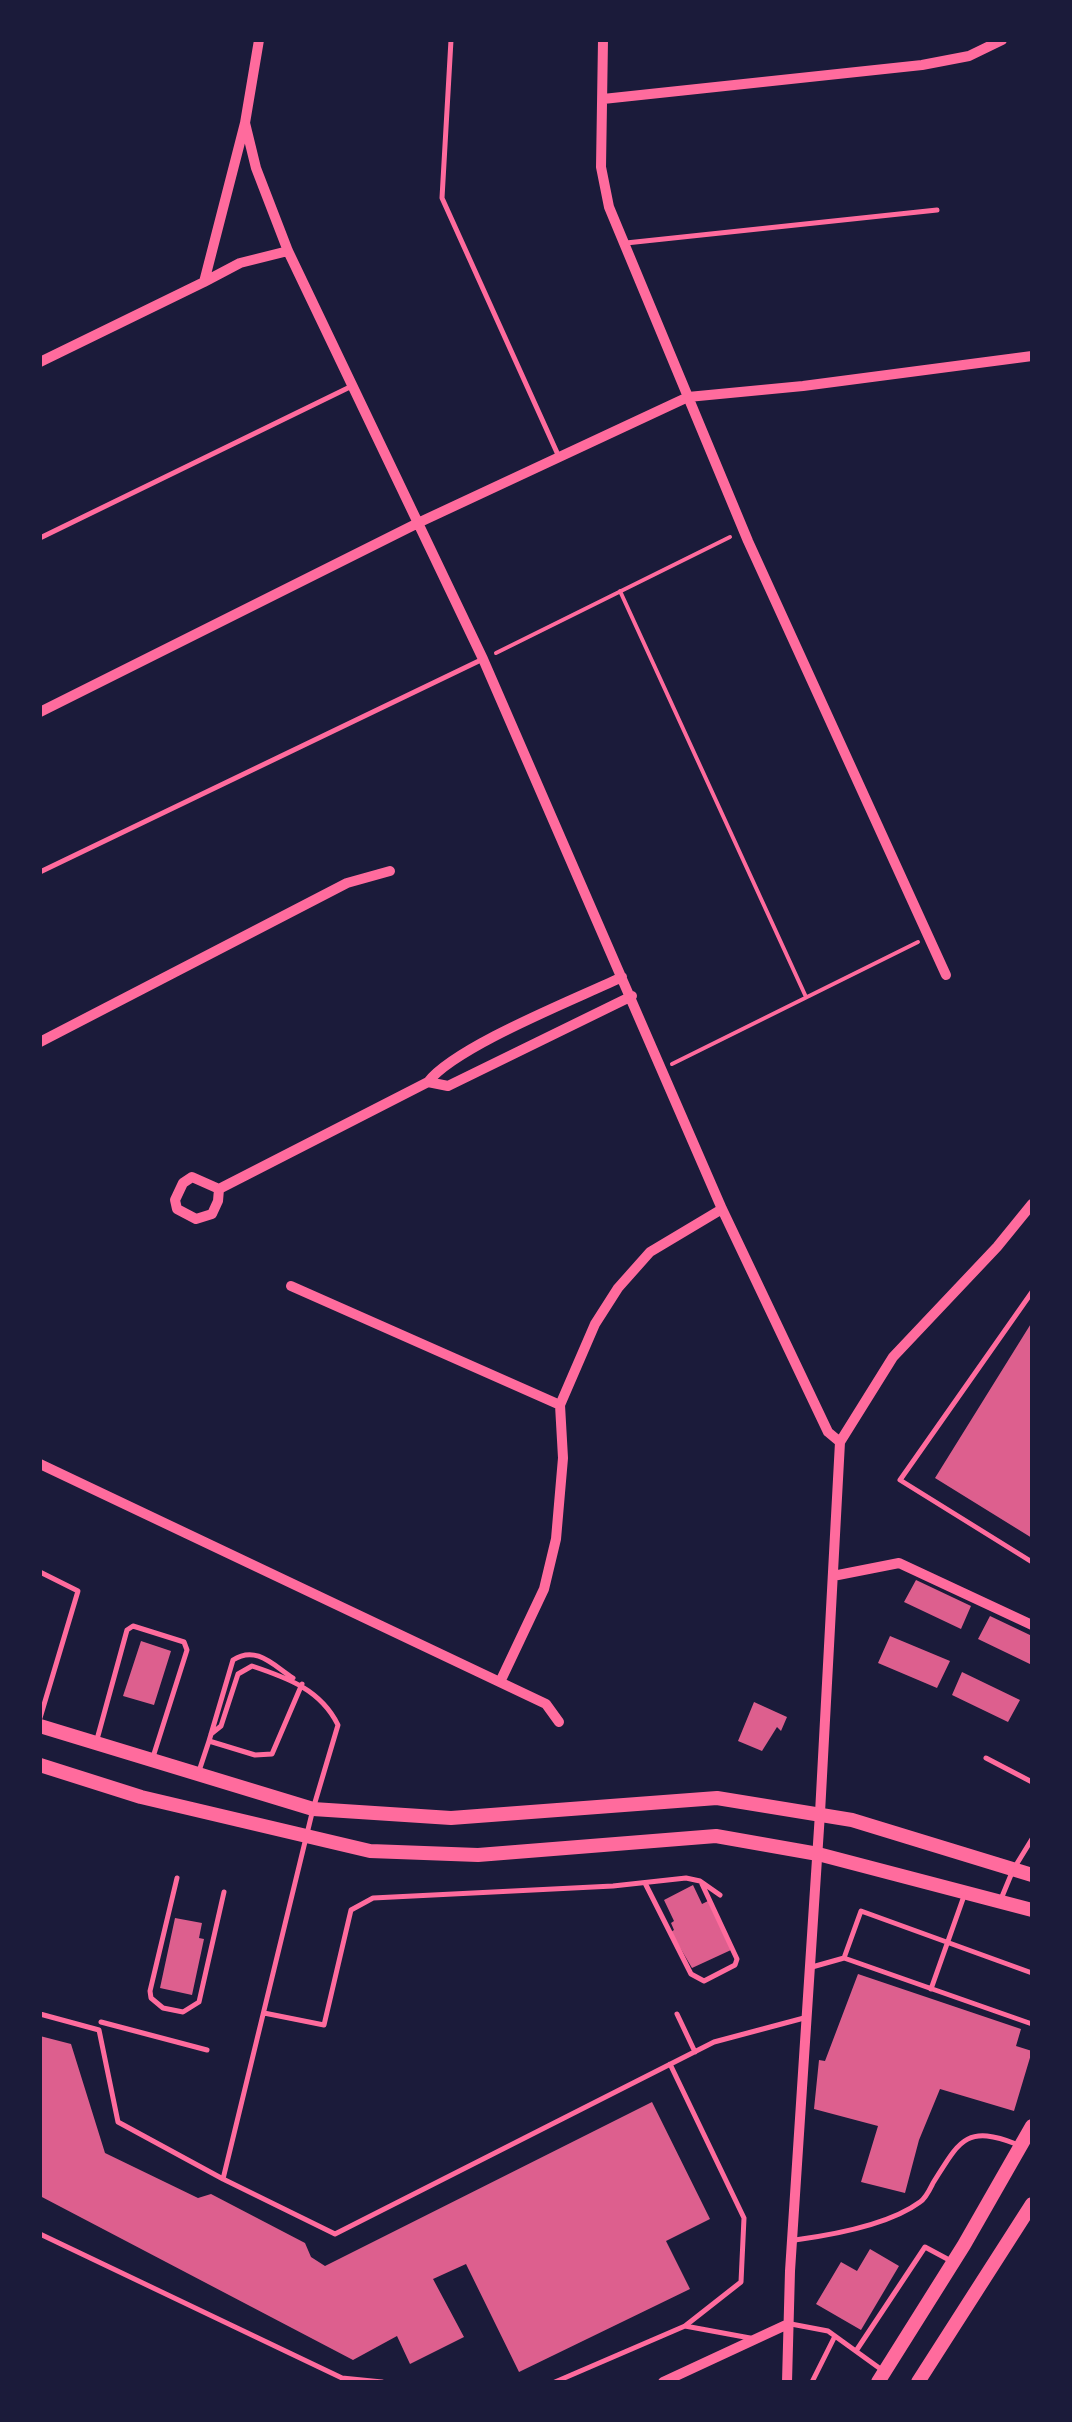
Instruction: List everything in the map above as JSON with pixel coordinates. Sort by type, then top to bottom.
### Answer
[{"type":"main road","points":[[40,1726],[313,1809],[451,1818],[717,1798],[820,1813],[1032,1876]]},
{"type":"main road","points":[[40,1766],[141,1796],[370,1851],[478,1855],[716,1836],[818,1854],[1032,1910]]},
{"type":"main road","points":[[881,2377],[1032,2126]]},
{"type":"main road","points":[[918,2382],[1027,2223],[1032,2204]]},
{"type":"street","points":[[204,282],[245,123],[259,40]]},
{"type":"street","points":[[603,40],[601,168],[608,208],[748,540],[946,975]]},
{"type":"street","points":[[602,100],[922,65],[969,56],[1002,40]]},
{"type":"street","points":[[245,123],[256,168],[288,251],[483,659],[722,1209],[828,1432],[840,1442]]},
{"type":"street","points":[[40,362],[240,263],[288,251]]},
{"type":"street","points":[[40,712],[420,522],[688,398],[1032,356]]},
{"type":"street","points":[[40,1042],[347,883],[390,871]]},
{"type":"street","points":[[219,1189],[212,1214],[196,1220],[177,1209],[178,1191],[192,1178],[219,1189],[428,1082],[439,1067],[622,977]]},
{"type":"street","points":[[428,1082],[448,1086],[632,996]]},
{"type":"street","points":[[503,1034],[512,1054]]},
{"type":"street","points":[[787,2382],[792,2240],[840,1442],[893,1357],[1032,1204]]},
{"type":"street","points":[[500,1682],[544,1589],[556,1539],[563,1458],[560,1404],[594,1324],[618,1288],[650,1252],[722,1209]]},
{"type":"street","points":[[291,1286],[560,1404]]},
{"type":"street","points":[[40,1464],[546,1704],[559,1722]]},
{"type":"street","points":[[833,1576],[899,1563],[1032,1625]]},
{"type":"street","points":[[664,2382],[788,2324]]},
{"type":"lane","points":[[452,40],[442,198],[559,457]]},
{"type":"lane","points":[[623,244],[937,210]]},
{"type":"lane","points":[[40,538],[354,385]]},
{"type":"lane","points":[[40,872],[483,659]]},
{"type":"lane","points":[[1032,1292],[900,1480],[1032,1562]]},
{"type":"lane","points":[[40,1572],[78,1591],[40,1718]]},
{"type":"lane","points":[[96,1743],[127,1630],[134,1626],[184,1642],[187,1650],[152,1760]]},
{"type":"lane","points":[[198,1774],[233,1660],[243,1653],[256,1653],[303,1685],[330,1710],[338,1725],[306,1836],[224,2179]]},
{"type":"lane","points":[[210,1738],[221,1726],[238,1674],[252,1666],[303,1685]]},
{"type":"lane","points":[[210,1738],[255,1756],[272,1754],[303,1685]]},
{"type":"lane","points":[[986,1758],[1032,1782]]},
{"type":"lane","points":[[1000,1902],[1032,1838]]},
{"type":"lane","points":[[177,1878],[150,1991],[151,1998],[163,2008],[183,2012],[199,2002],[224,1892]]},
{"type":"lane","points":[[264,2013],[324,2025],[351,1910],[373,1898],[686,1878],[700,1881],[720,1895]]},
{"type":"lane","points":[[645,1883],[691,1974],[704,1981],[735,1965],[737,1958],[700,1881]]},
{"type":"lane","points":[[930,1989],[964,1893]]},
{"type":"lane","points":[[844,1958],[861,1911],[1032,1973]]},
{"type":"lane","points":[[810,1967],[844,1958],[1032,2024]]},
{"type":"lane","points":[[40,2014],[99,2030],[118,2122],[334,2234],[714,2042],[806,2017]]},
{"type":"lane","points":[[677,2014],[696,2052]]},
{"type":"lane","points":[[101,2022],[207,2050]]},
{"type":"lane","points":[[555,2382],[685,2326],[741,2282],[744,2218],[670,2064]]},
{"type":"lane","points":[[792,2240],[848,2230],[922,2201],[956,2145],[966,2138],[996,2136],[1021,2146]]},
{"type":"lane","points":[[40,2234],[342,2378],[382,2382]]},
{"type":"lane","points":[[856,2351],[925,2246],[953,2262]]},
{"type":"lane","points":[[788,2324],[814,2326],[835,2336],[881,2377]]},
{"type":"lane","points":[[685,2326],[756,2339]]},
{"type":"lane","points":[[812,2382],[835,2336]]},
{"type":"lane","points":[[692,2369],[698,2382]]},
{"type":"path","points":[[483,659],[734,534],[748,540]]},
{"type":"path","points":[[620,592],[806,998]]},
{"type":"path","points":[[663,1069],[930,936]]},
{"type":"building","points":[[1032,1322],[1032,1538],[935,1478]]},
{"type":"building","points":[[916,1580],[971,1606],[961,1629],[904,1602]]},
{"type":"building","points":[[990,1616],[1032,1636],[1032,1665],[978,1639]]},
{"type":"building","points":[[890,1636],[950,1661],[937,1688],[878,1663]]},
{"type":"building","points":[[141,1641],[171,1651],[154,1705],[123,1696]]},
{"type":"building","points":[[962,1672],[1020,1700],[1008,1722],[952,1695]]},
{"type":"building","points":[[754,1702],[787,1717],[781,1731],[777,1727],[762,1751],[738,1741]]},
{"type":"building","points":[[693,1885],[702,1904],[708,1901],[731,1950],[692,1968],[671,1932],[674,1921],[664,1900]]},
{"type":"building","points":[[175,1918],[202,1923],[199,1938],[204,1939],[192,1995],[160,1988]]},
{"type":"building","points":[[858,1974],[1021,2029],[1016,2046],[1032,2051],[1014,2111],[940,2089],[919,2140],[905,2193],[861,2182],[878,2126],[814,2109],[819,2060],[825,2061]]},
{"type":"building","points":[[40,2036],[71,2044],[105,2153],[198,2198],[211,2194],[305,2243],[311,2257],[325,2266],[652,2102],[710,2219],[666,2241],[690,2289],[519,2372],[466,2264],[433,2279],[464,2337],[410,2364],[397,2336],[353,2360],[40,2196]]},
{"type":"building","points":[[870,2249],[899,2266],[861,2330],[816,2304],[841,2262],[857,2271]]}]
